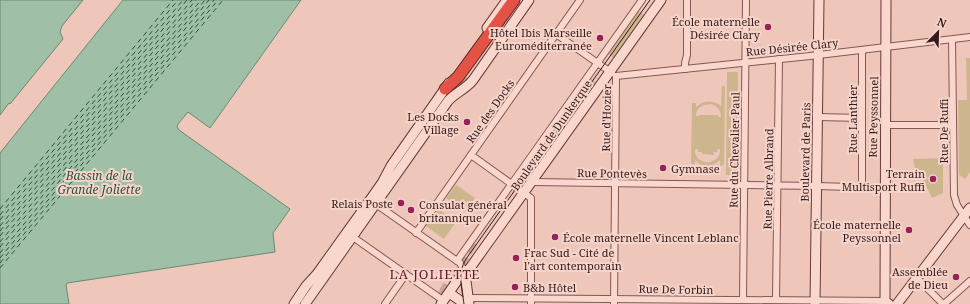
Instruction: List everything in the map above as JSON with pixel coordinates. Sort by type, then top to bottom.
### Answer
[{"type":"highway","points":[[445,89],[458,77],[514,0]]},
{"type":"highway","points":[[466,77],[521,0]]},
{"type":"street","points":[[373,202],[391,166],[507,0]]},
{"type":"street","points":[[305,304],[350,234],[373,202],[448,101],[468,86],[473,80],[529,0]]},
{"type":"street","name":"Rue des Docks","points":[[416,233],[580,0]]},
{"type":"street","name":"Boulevard de Dunkerque","points":[[457,261],[642,0]]},
{"type":"street","name":"Boulevard de Dunkerque","points":[[445,299],[459,278],[472,267],[532,182],[613,74],[661,0]]},
{"type":"street","points":[[685,69],[687,55],[687,0]]},
{"type":"street","name":"Rue du Chevalier Paul","points":[[743,300],[746,0]]},
{"type":"street","name":"Boulevard de Paris","points":[[815,302],[819,0]]},
{"type":"street","name":"Rue Peyssonnel","points":[[886,0],[885,188],[887,302]]},
{"type":"street","points":[[556,34],[613,74]]},
{"type":"street","name":"Rue Désirée Clary","points":[[613,74],[685,69],[970,37]]},
{"type":"street","name":"Rue De Ruffi","points":[[952,40],[954,195],[957,205],[967,214],[970,225]]},
{"type":"street","name":"Rue Lanthier","points":[[862,50],[862,187]]},
{"type":"street","name":"Rue Pierre Albrand","points":[[776,300],[779,59]]},
{"type":"street","name":"Rue d'Hozier","points":[[613,74],[615,184],[614,301]]},
{"type":"street","points":[[817,117],[862,118]]},
{"type":"street","points":[[886,125],[952,125]]},
{"type":"street","points":[[471,155],[531,198],[531,301]]},
{"type":"street","name":"Rue Pontevès","points":[[532,182],[885,188]]},
{"type":"street","points":[[350,234],[406,274],[445,299],[466,302],[465,273],[462,266],[373,202]]},
{"type":"street","points":[[898,304],[967,214]]},
{"type":"street","points":[[294,304],[306,286],[350,234]]},
{"type":"street","points":[[384,304],[406,274]]},
{"type":"street","points":[[917,278],[943,304],[970,281]]},
{"type":"street","name":"Rue De Forbin","points":[[466,302],[776,300],[815,302],[887,302]]},
{"type":"shaded area","points":[[638,11],[646,16],[615,59],[607,53]]},
{"type":"shaded area","points":[[966,58],[970,58],[970,172],[965,179],[959,175],[958,100],[967,100]]},
{"type":"shaded area","points":[[727,72],[738,72],[737,175],[726,175]]},
{"type":"shaded area","points":[[590,78],[598,84],[541,164],[532,158]]},
{"type":"shaded area","points":[[722,86],[725,86],[724,165],[720,166],[720,160],[708,166],[698,163],[695,160],[695,164],[691,164],[692,103],[696,103],[696,107],[705,102],[715,103],[721,106]],"holes":[[[711,104],[718,109],[721,117],[718,117],[718,115],[696,116],[697,110],[700,107]],[[695,149],[698,149],[698,152],[702,152],[702,154],[714,155],[714,152],[717,152],[718,149],[720,149],[719,155],[716,159],[708,162],[699,159],[696,155]]]},
{"type":"shaded area","name":"Terrain Multisport Ruffi","points":[[943,158],[943,193],[932,198],[918,170],[915,169],[913,159]]},
{"type":"shaded area","points":[[530,162],[538,168],[524,188],[515,182]]},
{"type":"shaded area","points":[[456,185],[475,198],[465,212],[446,198]]},
{"type":"shaded area","points":[[438,209],[456,222],[444,239],[426,226]]},
{"type":"water","points":[[0,0],[83,0],[62,26],[60,32],[63,39],[0,115]]},
{"type":"water","name":"Bassin de la Grande Joliette","points":[[123,0],[301,0],[210,128],[188,112],[177,127],[179,130],[290,209],[273,233],[275,252],[67,283],[69,304],[0,304],[0,153]]},
{"type":"ferry route","points":[[0,209],[173,0]]},
{"type":"ferry route","points":[[0,215],[178,0]]},
{"type":"ferry route","points":[[0,220],[183,0]]},
{"type":"ferry route","points":[[0,226],[187,0]]},
{"type":"ferry route","points":[[0,231],[192,0]]},
{"type":"ferry route","points":[[0,236],[196,0]]},
{"type":"ferry route","points":[[0,242],[201,0]]},
{"type":"ferry route","points":[[0,247],[205,0]]},
{"type":"ferry route","points":[[0,253],[209,0]]},
{"type":"ferry route","points":[[0,258],[214,0]]},
{"type":"ferry route","points":[[0,263],[218,0]]},
{"type":"ferry route","points":[[0,268],[223,0]]},
{"type":"tunnel","points":[[451,98],[466,77]]},
{"type":"tunnel","points":[[443,295],[472,242]]},
{"type":"tram line","points":[[464,304],[461,276],[466,259],[650,0]]},
{"type":"place","name":"École maternelle Désirée Clary","points":[[768,27]]},
{"type":"place","name":"Hôtel Ibis Marseille Euroméditerranée","points":[[600,38]]},
{"type":"place","name":"Les Docks Village","points":[[467,122]]},
{"type":"place","name":"Gymnase","points":[[663,168]]},
{"type":"place","name":"Terrain Multisport Ruffi","points":[[933,179]]},
{"type":"place","name":"Relais Poste","points":[[401,203]]},
{"type":"place","name":"Consulat général britannique","points":[[411,210]]},
{"type":"place","name":"École maternelle Peyssonnel","points":[[909,230]]},
{"type":"place","name":"École maternelle Vincent Leblanc","points":[[555,237]]},
{"type":"place","name":"Frac Sud - Cité de l'art contemporain","points":[[516,258]]},
{"type":"place","name":"Assemblée de Dieu","points":[[956,277]]},
{"type":"place","name":"B&b Hôtel","points":[[515,287]]},
{"type":"district","name":"LA JOLIETTE","points":[[435,274]]}]
